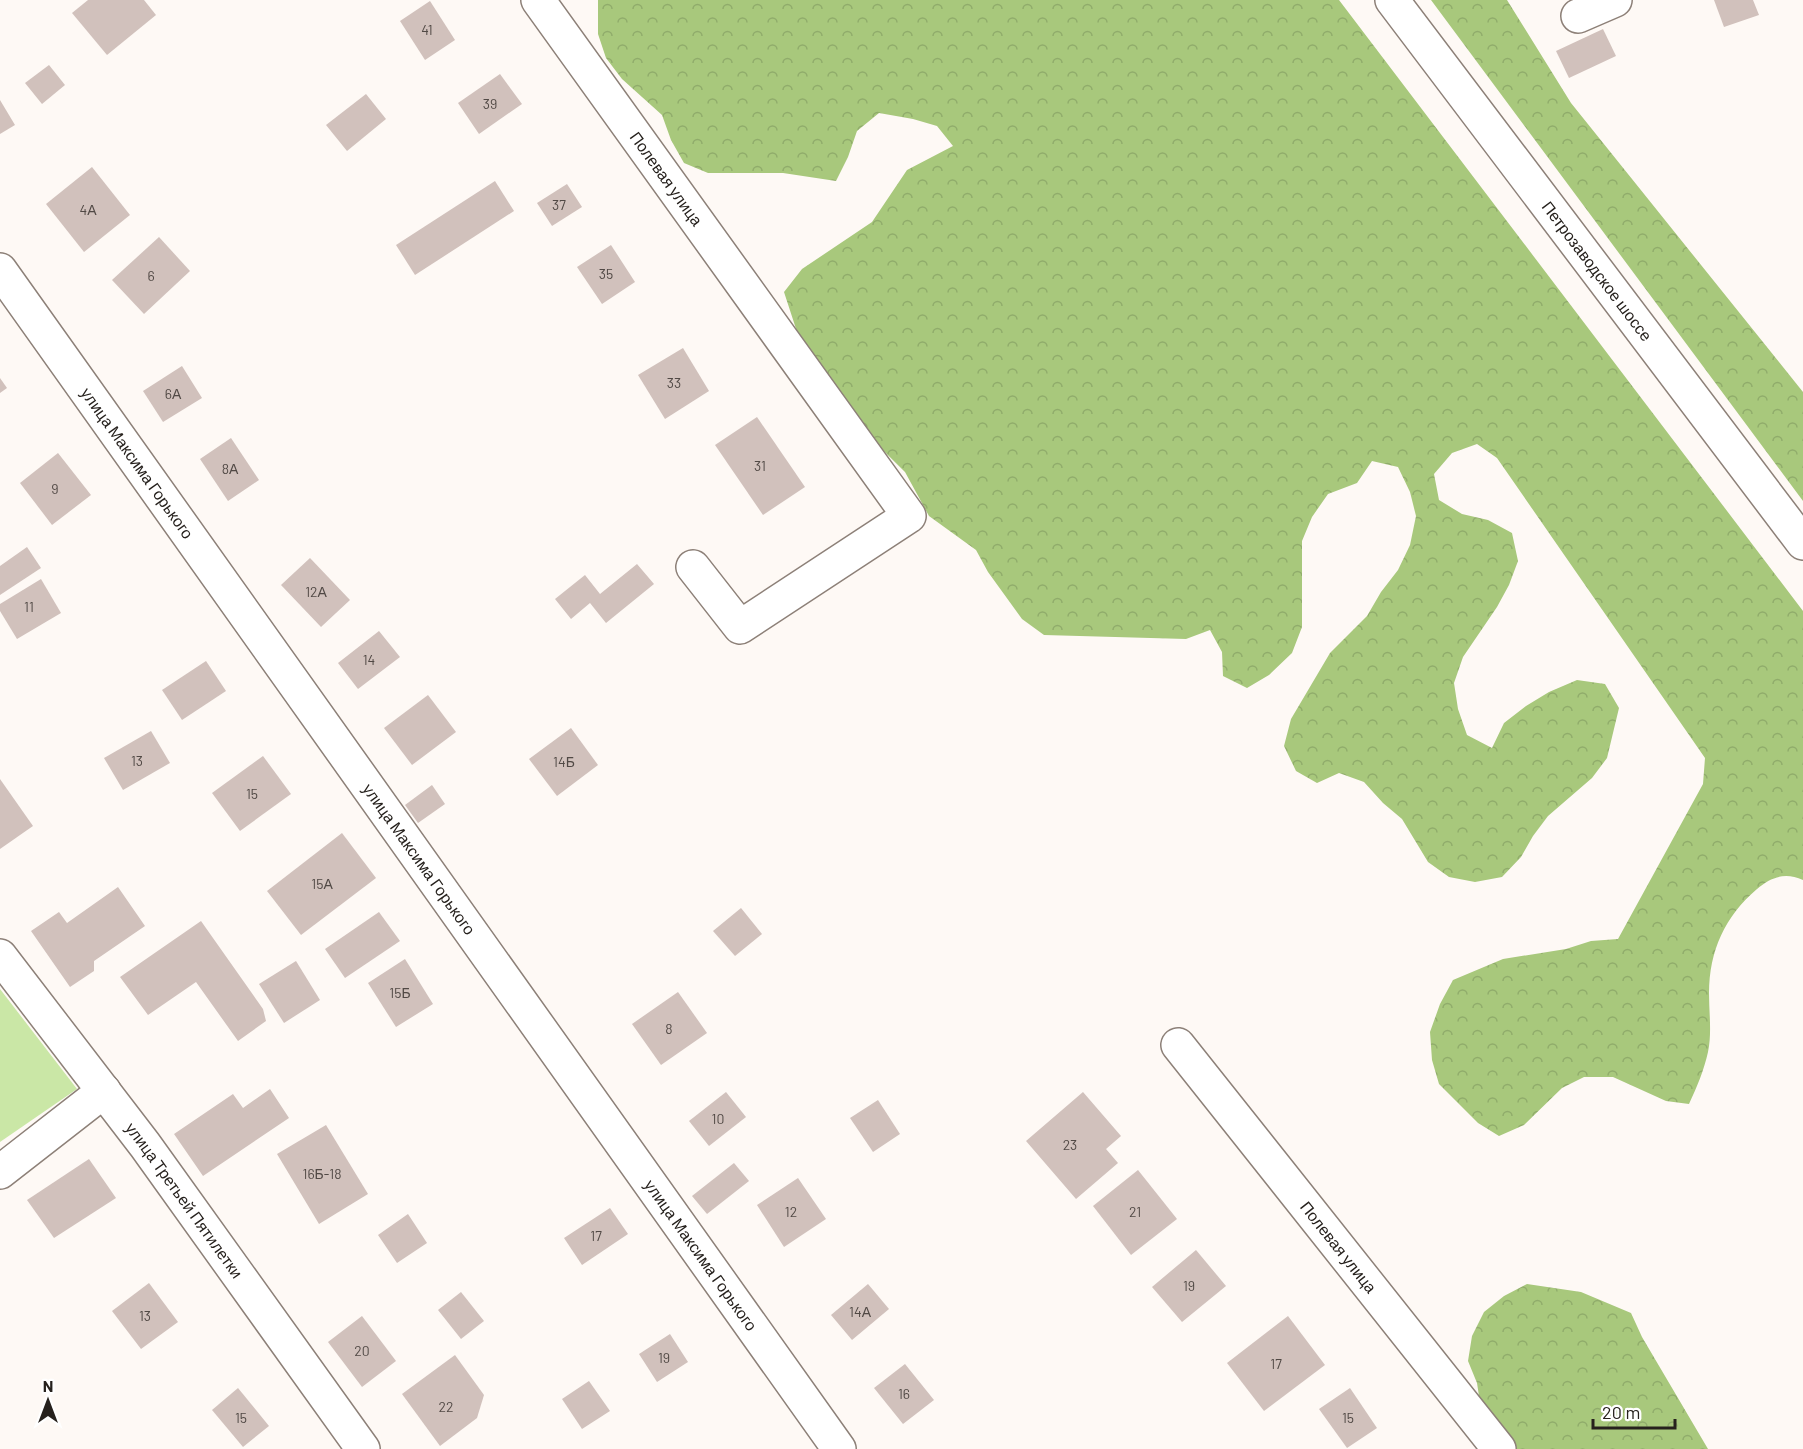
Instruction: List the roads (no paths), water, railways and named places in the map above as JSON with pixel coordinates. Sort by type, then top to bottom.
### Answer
[{"type":"street","name":"Полевая улица","points":[[538,0],[909,516],[740,627],[693,567]]},
{"type":"street","name":"Петрозаводское шоссе","points":[[1392,0],[1803,543]]},
{"type":"street","points":[[1578,16],[1615,0]]},
{"type":"street","name":"улица Максима Горького","points":[[0,270],[839,1449]]},
{"type":"street","name":"улица Третьей Пятилетки","points":[[0,956],[145,1144],[363,1449]]},
{"type":"street","name":"Полевая улица","points":[[1178,1045],[1499,1449]]},
{"type":"street","points":[[0,1172],[104,1091]]}]
